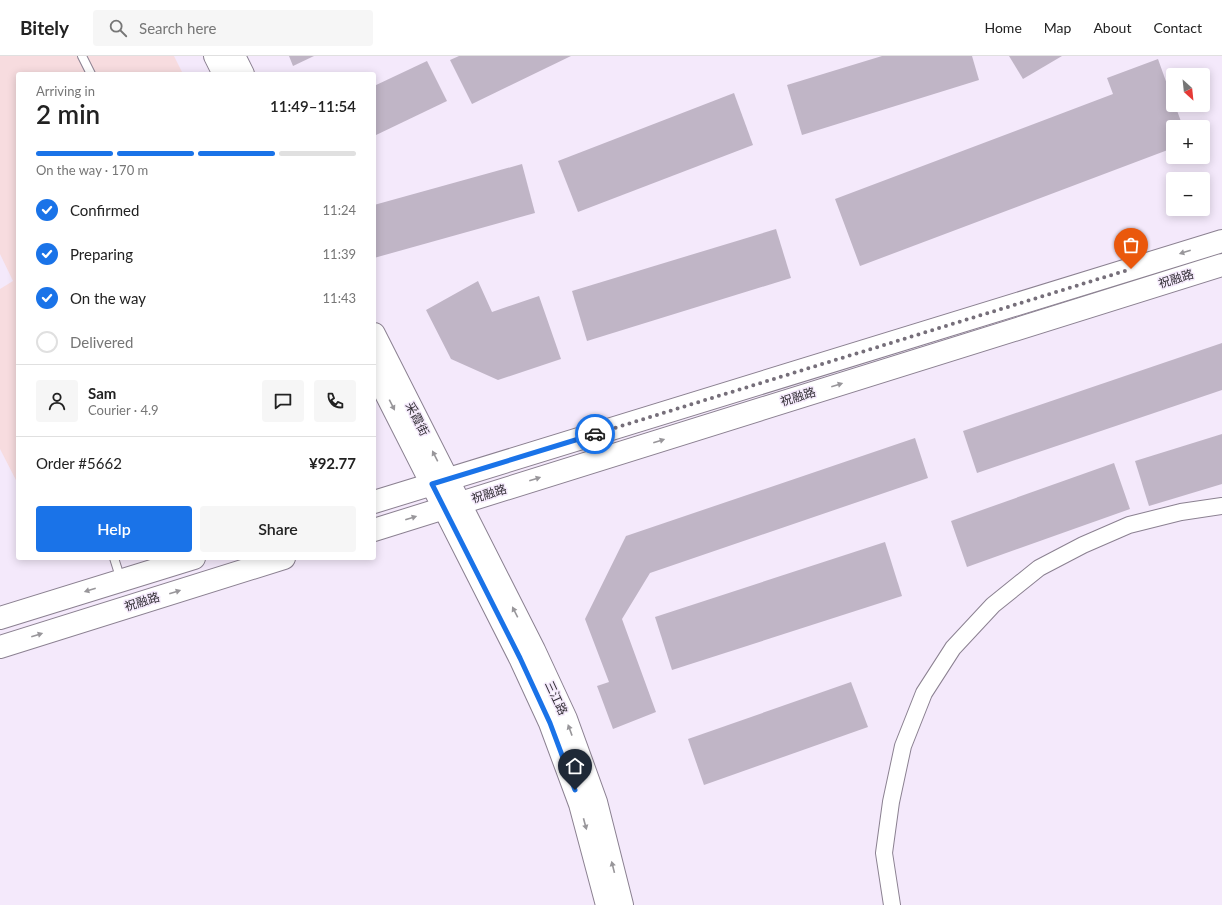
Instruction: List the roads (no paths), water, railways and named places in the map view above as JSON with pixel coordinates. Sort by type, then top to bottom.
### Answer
[{"type":"main road","points":[[215,56],[223,72]]},
{"type":"main road","points":[[234,56],[242,72]]},
{"type":"main road","name":"祝融路","points":[[376,501],[1222,241]]},
{"type":"main road","name":"祝融路","points":[[376,529],[1222,265]]},
{"type":"main road","name":"采霞街","points":[[376,338],[451,506]]},
{"type":"main road","name":"采霞街","points":[[376,373],[440,482]]},
{"type":"main road","name":"三江路","points":[[451,506],[550,723],[580,804],[607,905]]},
{"type":"main road","name":"三江路","points":[[451,506],[534,650],[566,719],[596,802],[622,905]]},
{"type":"main road","points":[[0,618],[188,560]]},
{"type":"main road","name":"祝融路","points":[[0,647],[278,560]]},
{"type":"street","points":[[892,905],[884,853],[891,802],[904,746],[924,693],[953,648],[993,605],[1039,568],[1083,545],[1129,525],[1181,512],[1222,506]]},
{"type":"lane","points":[[82,56],[90,72]]},
{"type":"lane","points":[[115,560],[121,581]]}]
